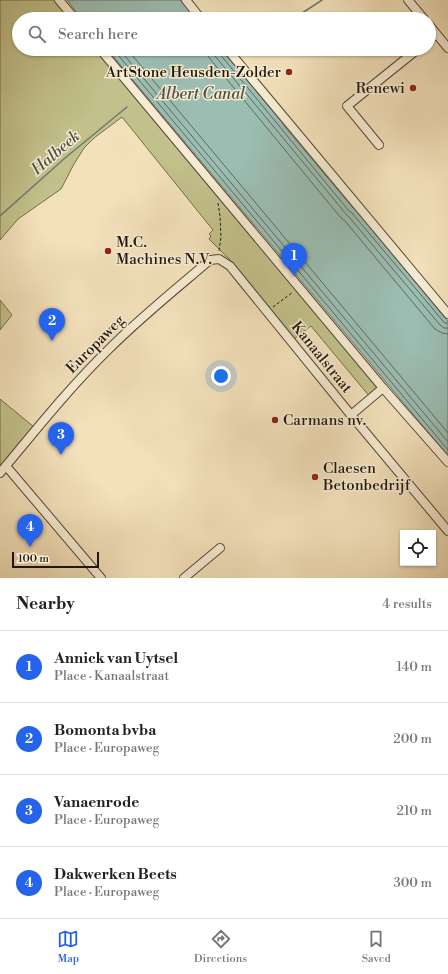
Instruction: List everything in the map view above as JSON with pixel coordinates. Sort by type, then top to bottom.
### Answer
[{"type":"street","points":[[59,0],[69,12]]},
{"type":"street","points":[[186,0],[195,12]]},
{"type":"street","points":[[408,0],[418,12]]},
{"type":"street","points":[[436,34],[448,48]]},
{"type":"street","points":[[106,56],[384,388],[448,462]]},
{"type":"street","points":[[232,56],[448,314]]},
{"type":"street","points":[[379,145],[347,106],[409,56]]},
{"type":"street","name":"Kanaalstraat","points":[[218,259],[230,266],[266,312],[448,531]]},
{"type":"street","name":"Europaweg","points":[[0,473],[61,400],[108,349],[130,328],[210,260],[218,259]]},
{"type":"street","points":[[351,415],[384,388]]},
{"type":"street","points":[[6,466],[100,578]]},
{"type":"street","points":[[184,578],[220,548]]},
{"type":"path","points":[[218,203],[221,237],[218,259]]},
{"type":"path","points":[[266,312],[299,287]]},
{"type":"shaded area","points":[[0,0],[56,0],[66,12],[12,12],[12,56],[103,56],[379,386],[370,397],[311,326],[294,339],[231,261],[209,239],[211,236],[209,234],[213,230],[122,117],[94,138],[84,148],[61,189],[18,219],[0,240]]},
{"type":"shaded area","points":[[0,300],[12,315],[0,330]]},
{"type":"shaded area","points":[[0,399],[34,427],[0,467]]},
{"type":"water","points":[[67,0],[180,0],[190,12],[76,12]]},
{"type":"water","name":"Albert Canal","points":[[113,56],[227,56],[448,321],[448,456]]},
{"type":"waterway","name":"Halbeek","points":[[304,12],[322,0]]},
{"type":"waterway","name":"Halbeek","points":[[0,216],[65,158],[127,107]]},
{"type":"place","name":"ArtStone Heusden-Zolder","points":[[289,72]]},
{"type":"place","name":"Renewi","points":[[413,88]]},
{"type":"place","name":"M.C. Machines N.V.","points":[[108,251]]},
{"type":"place","name":"Annick van Uytsel","points":[[294,276]]},
{"type":"place","name":"Bomonta bvba","points":[[52,341]]},
{"type":"place","name":"Carmans nv.","points":[[275,420]]},
{"type":"place","name":"Vanaenrode","points":[[61,455]]},
{"type":"place","name":"Claesen Betonbedrijf","points":[[315,477]]},
{"type":"place","name":"Dakwerken Beets","points":[[30,547]]}]
